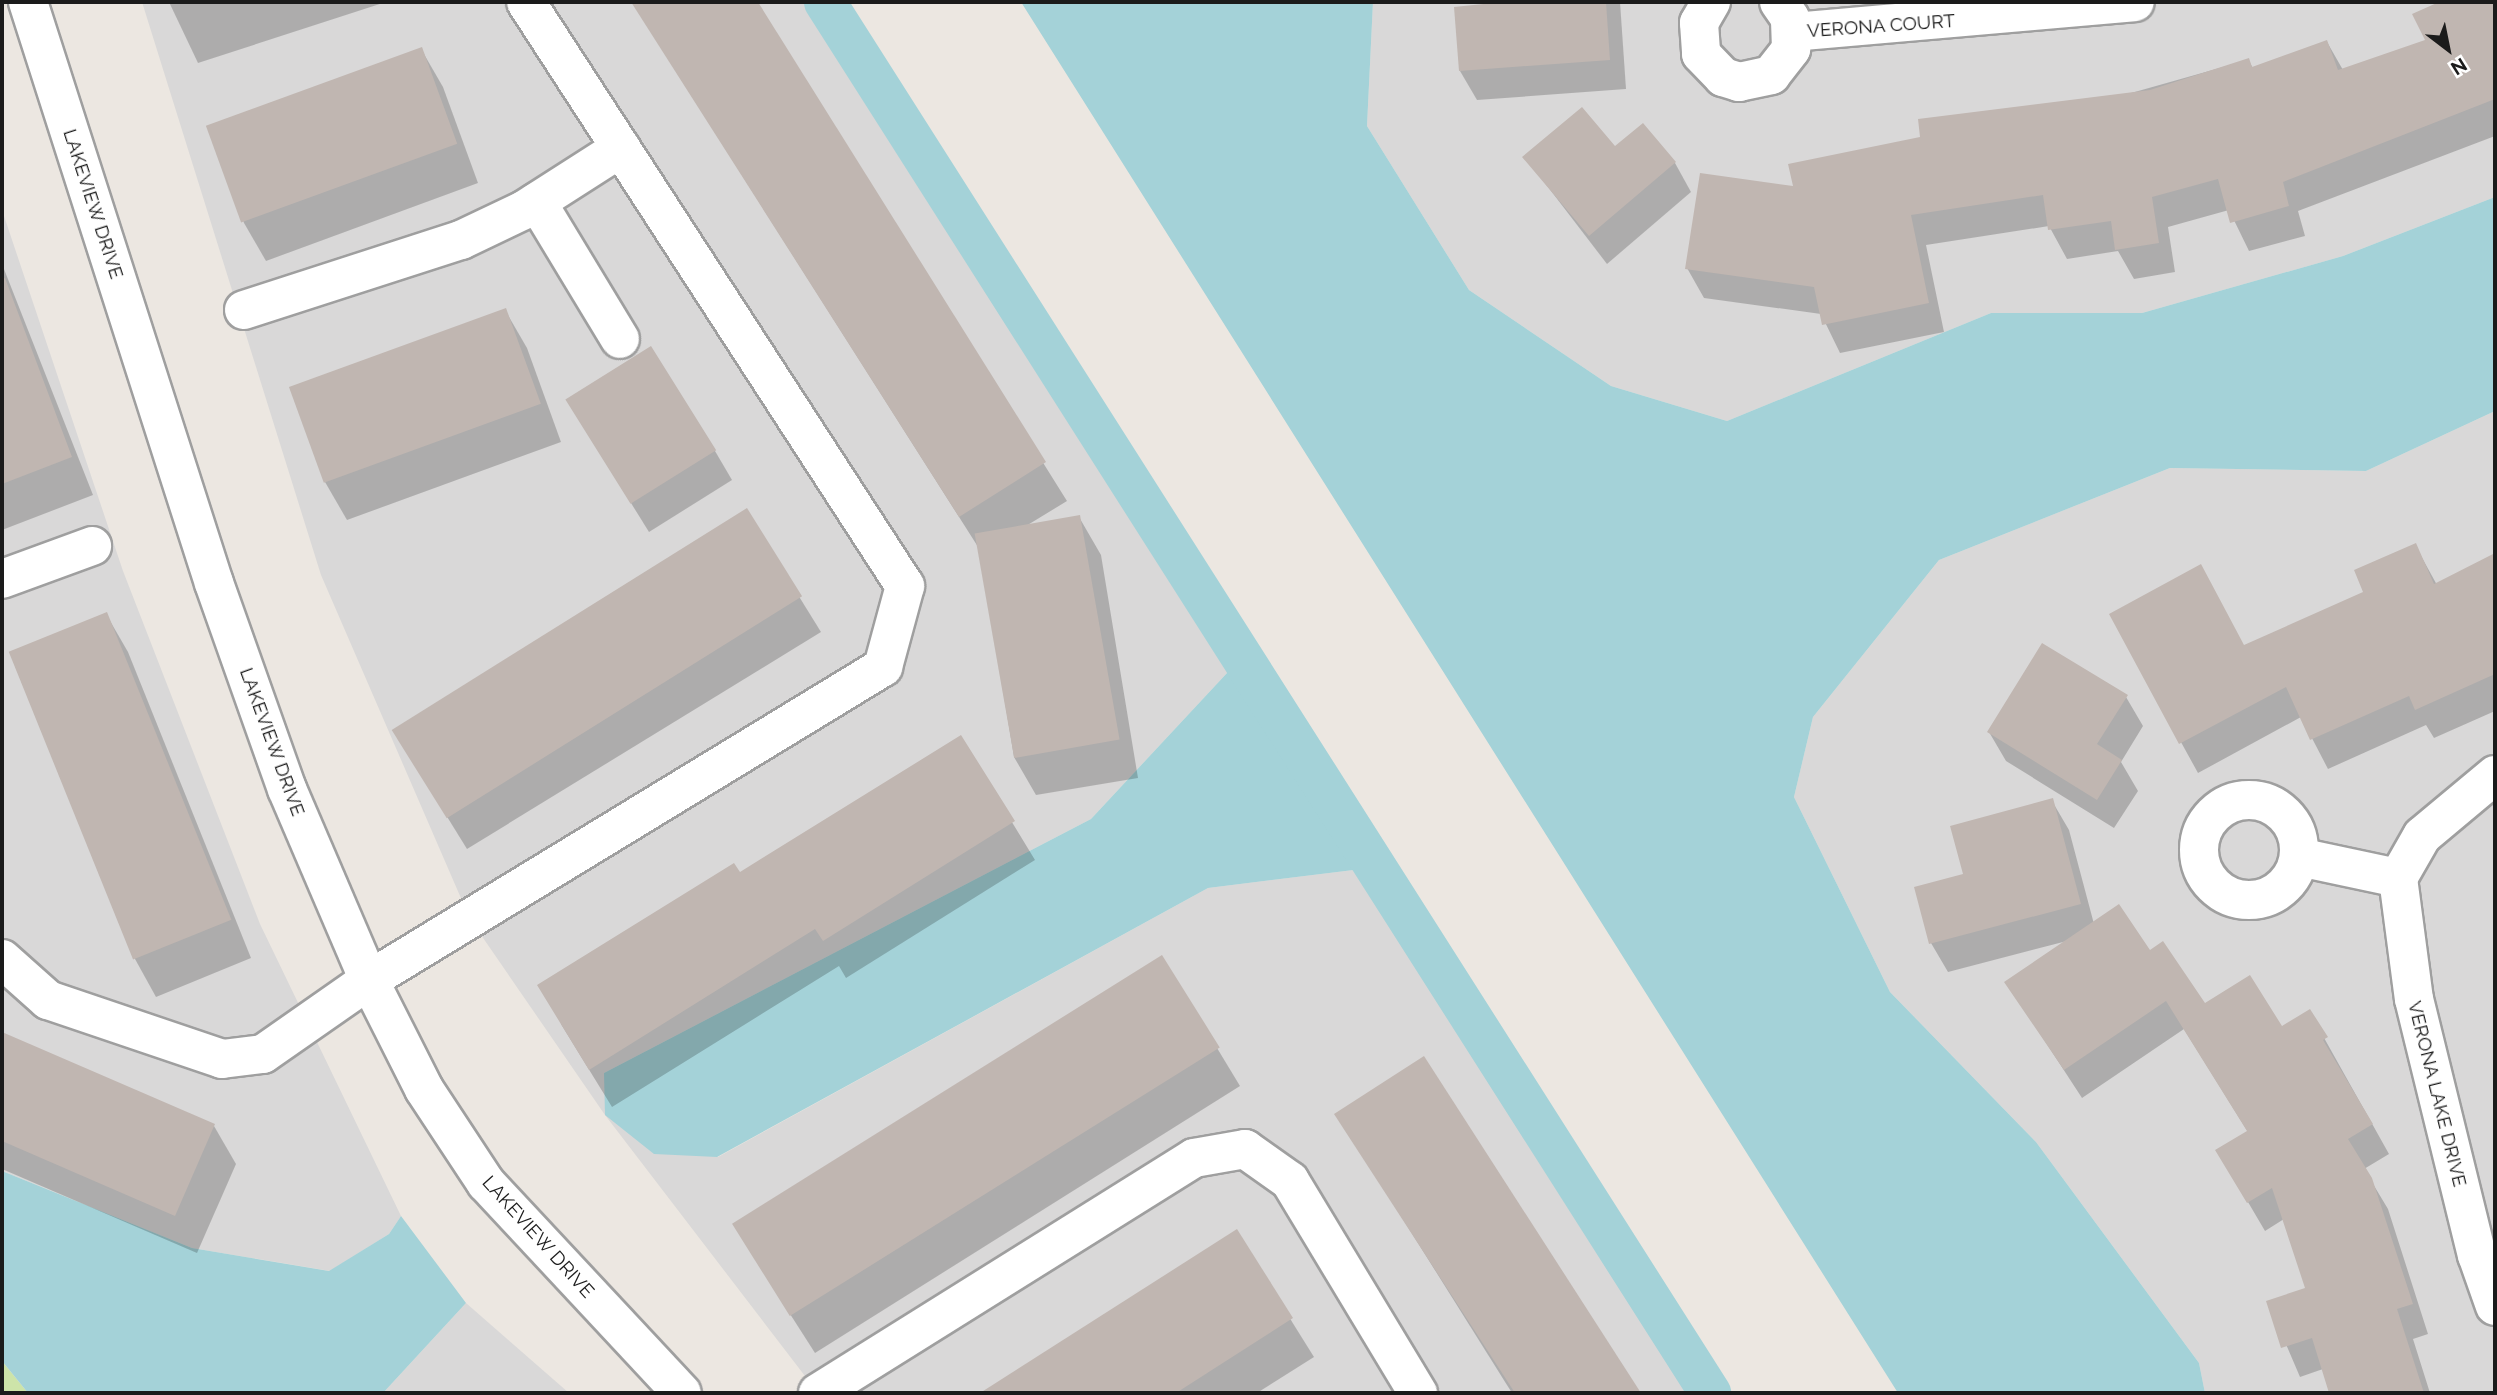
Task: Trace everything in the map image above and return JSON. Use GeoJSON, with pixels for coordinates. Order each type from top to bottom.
{"type":"FeatureCollection","features":[{"type":"Feature","properties":{"kind":"street","name":"LAKEVIEW DRIVE"},"geometry":{"type":"LineString","coordinates":[[28,2],[214,583],[287,789],[369,980],[424,1089],[486,1183],[682,1393]]}},
{"type":"Feature","properties":{"kind":"street"},"geometry":{"type":"LineString","coordinates":[[2,959],[48,1000],[222,1059],[263,1054],[369,980],[883,667],[905,586],[526,2]]}},
{"type":"Feature","properties":{"kind":"street","name":"VERONA COURT"},"geometry":{"type":"LineString","coordinates":[[1712,2],[1697,37],[1701,54],[1723,77],[1748,82],[1771,75],[1791,49],[1786,17],[2135,2]]}},
{"type":"Feature","properties":{"kind":"street"},"geometry":{"type":"LineString","coordinates":[[244,310],[460,240],[537,202],[621,148]]}},
{"type":"Feature","properties":{"kind":"street"},"geometry":{"type":"LineString","coordinates":[[537,202],[620,339]]}},
{"type":"Feature","properties":{"kind":"street"},"geometry":{"type":"LineString","coordinates":[[2,579],[92,545]]}},
{"type":"Feature","properties":{"kind":"street"},"geometry":{"type":"LineString","coordinates":[[2299,857],[2398,878],[2422,836],[2495,775]]}},
{"type":"Feature","properties":{"kind":"street","name":"VERONA LAKE DRIVE"},"geometry":{"type":"LineString","coordinates":[[2398,878],[2414,999],[2476,1255],[2495,1306]]}},
{"type":"Feature","properties":{"kind":"street"},"geometry":{"type":"LineString","coordinates":[[818,1393],[1194,1158],[1245,1149],[1290,1181],[1418,1393]]}},
{"type":"Feature","properties":{"kind":"shaded area"},"geometry":{"type":"Polygon","coordinates":[[[142,2],[825,2],[1241,658],[1091,819],[604,1073],[718,1157],[1208,888],[1378,867],[1710,1393],[818,1393],[605,1115],[470,919],[321,575],[142,2]]]}},
{"type":"Feature","properties":{"kind":"shaded area"},"geometry":{"type":"Polygon","coordinates":[[[1373,2],[2495,2],[2495,197],[2343,256],[2142,313],[1991,313],[1727,421],[1611,386],[1469,290],[1367,126],[1373,2]]]}},
{"type":"Feature","properties":{"kind":"shaded area"},"geometry":{"type":"Polygon","coordinates":[[[2,210],[123,571],[260,924],[401,1216],[389,1234],[330,1271],[192,1248],[2,1171],[2,210]]]}},
{"type":"Feature","properties":{"kind":"shaded area"},"geometry":{"type":"Polygon","coordinates":[[[2495,411],[2495,1393],[2205,1393],[2199,1363],[2036,1142],[1890,992],[1794,797],[1813,717],[1939,560],[2170,468],[2366,471],[2495,411]]]}},
{"type":"Feature","properties":{"kind":"shaded area"},"geometry":{"type":"Polygon","coordinates":[[[466,1303],[569,1393],[383,1393],[466,1303]]]}},
{"type":"Feature","properties":{"kind":"green space"},"geometry":{"type":"Polygon","coordinates":[[[2,1361],[28,1393],[2,1393],[2,1361]]]}},
{"type":"Feature","properties":{"kind":"water"},"geometry":{"type":"Polygon","coordinates":[[[1021,2],[1373,2],[1367,126],[1469,290],[1611,386],[1727,421],[1991,313],[2142,313],[2343,256],[2495,197],[2495,411],[2366,471],[2170,468],[1939,560],[1813,717],[1794,797],[1890,992],[2036,1142],[2199,1363],[2205,1393],[1898,1393],[1021,2]]]}},
{"type":"Feature","properties":{"kind":"water"},"geometry":{"type":"Polygon","coordinates":[[[1241,658],[1378,867],[1208,888],[717,1157],[654,1154],[605,1115],[604,1073],[1091,819],[1241,658]]]}},
{"type":"Feature","properties":{"kind":"water"},"geometry":{"type":"Polygon","coordinates":[[[2,1171],[192,1248],[329,1271],[389,1234],[401,1216],[466,1303],[383,1393],[28,1393],[2,1361],[2,1171]]]}},
{"type":"Feature","properties":{"kind":"building"},"geometry":{"type":"Polygon","coordinates":[[[631,2],[758,2],[1046,462],[959,517],[631,2]]]}},
{"type":"Feature","properties":{"kind":"building"},"geometry":{"type":"Polygon","coordinates":[[[1503,2],[1606,2],[1610,60],[1459,71],[1454,7],[1503,2]]]}},
{"type":"Feature","properties":{"kind":"building"},"geometry":{"type":"Polygon","coordinates":[[[2439,2],[2495,2],[2495,99],[2283,182],[2289,206],[2230,223],[2218,179],[2152,197],[2159,243],[2115,250],[2111,221],[2048,230],[2043,195],[1911,215],[1929,303],[1822,325],[1814,287],[1685,269],[1700,173],[1793,186],[1788,164],[1920,137],[1918,119],[2150,90],[2249,58],[2252,67],[2327,40],[2338,70],[2425,40],[2412,14],[2439,2]]]}},
{"type":"Feature","properties":{"kind":"building"},"geometry":{"type":"Polygon","coordinates":[[[422,47],[457,144],[241,222],[206,126],[422,47]]]}},
{"type":"Feature","properties":{"kind":"building"},"geometry":{"type":"Polygon","coordinates":[[[1582,107],[1615,146],[1643,123],[1676,162],[1589,236],[1522,157],[1582,107]]]}},
{"type":"Feature","properties":{"kind":"building"},"geometry":{"type":"Polygon","coordinates":[[[5,278],[72,457],[2,484],[2,279],[5,278]]]}},
{"type":"Feature","properties":{"kind":"building"},"geometry":{"type":"Polygon","coordinates":[[[506,308],[541,404],[324,483],[289,387],[506,308]]]}},
{"type":"Feature","properties":{"kind":"building"},"geometry":{"type":"Polygon","coordinates":[[[651,346],[716,450],[631,504],[565,400],[651,346]]]}},
{"type":"Feature","properties":{"kind":"building"},"geometry":{"type":"Polygon","coordinates":[[[747,508],[802,596],[447,818],[392,730],[747,508]]]}},
{"type":"Feature","properties":{"kind":"building"},"geometry":{"type":"Polygon","coordinates":[[[1080,515],[1120,740],[1014,758],[975,534],[1080,515]]]}},
{"type":"Feature","properties":{"kind":"building"},"geometry":{"type":"Polygon","coordinates":[[[2416,543],[2434,584],[2495,553],[2495,674],[2415,710],[2409,696],[2310,740],[2286,687],[2179,744],[2109,614],[2201,564],[2244,645],[2363,592],[2354,570],[2416,543]]]}},
{"type":"Feature","properties":{"kind":"building"},"geometry":{"type":"Polygon","coordinates":[[[107,612],[231,920],[133,960],[9,652],[107,612]]]}},
{"type":"Feature","properties":{"kind":"building"},"geometry":{"type":"Polygon","coordinates":[[[2042,643],[2128,695],[2097,744],[2122,760],[2097,800],[1987,732],[2042,643]]]}},
{"type":"Feature","properties":{"kind":"building"},"geometry":{"type":"Polygon","coordinates":[[[961,735],[1015,821],[823,941],[815,929],[589,1070],[537,985],[734,863],[740,872],[961,735]]]}},
{"type":"Feature","properties":{"kind":"building"},"geometry":{"type":"Polygon","coordinates":[[[2053,798],[2081,904],[1929,944],[1914,887],[1963,874],[1950,826],[2053,798]]]}},
{"type":"Feature","properties":{"kind":"building"},"geometry":{"type":"Polygon","coordinates":[[[2119,904],[2150,950],[2163,941],[2205,1003],[2250,975],[2282,1026],[2310,1009],[2328,1037],[2323,1040],[2373,1124],[2348,1139],[2372,1178],[2413,1304],[2397,1309],[2424,1393],[2329,1393],[2312,1338],[2281,1348],[2266,1301],[2305,1288],[2272,1188],[2247,1203],[2215,1150],[2247,1131],[2166,1001],[2064,1070],[2004,982],[2119,904]]]}},
{"type":"Feature","properties":{"kind":"building"},"geometry":{"type":"Polygon","coordinates":[[[1162,955],[1220,1047],[790,1316],[732,1224],[1162,955]]]}},
{"type":"Feature","properties":{"kind":"building"},"geometry":{"type":"Polygon","coordinates":[[[2,1032],[215,1124],[175,1216],[2,1141],[2,1032]]]}},
{"type":"Feature","properties":{"kind":"building"},"geometry":{"type":"Polygon","coordinates":[[[1424,1056],[1641,1393],[1515,1393],[1334,1114],[1424,1056]]]}},
{"type":"Feature","properties":{"kind":"building"},"geometry":{"type":"Polygon","coordinates":[[[1237,1229],[1293,1318],[1176,1393],[980,1393],[1237,1229]]]}},
{"type":"Feature","properties":{"kind":"waterway"},"geometry":{"type":"LineString","coordinates":[[825,2],[1710,1393]]}}]}
